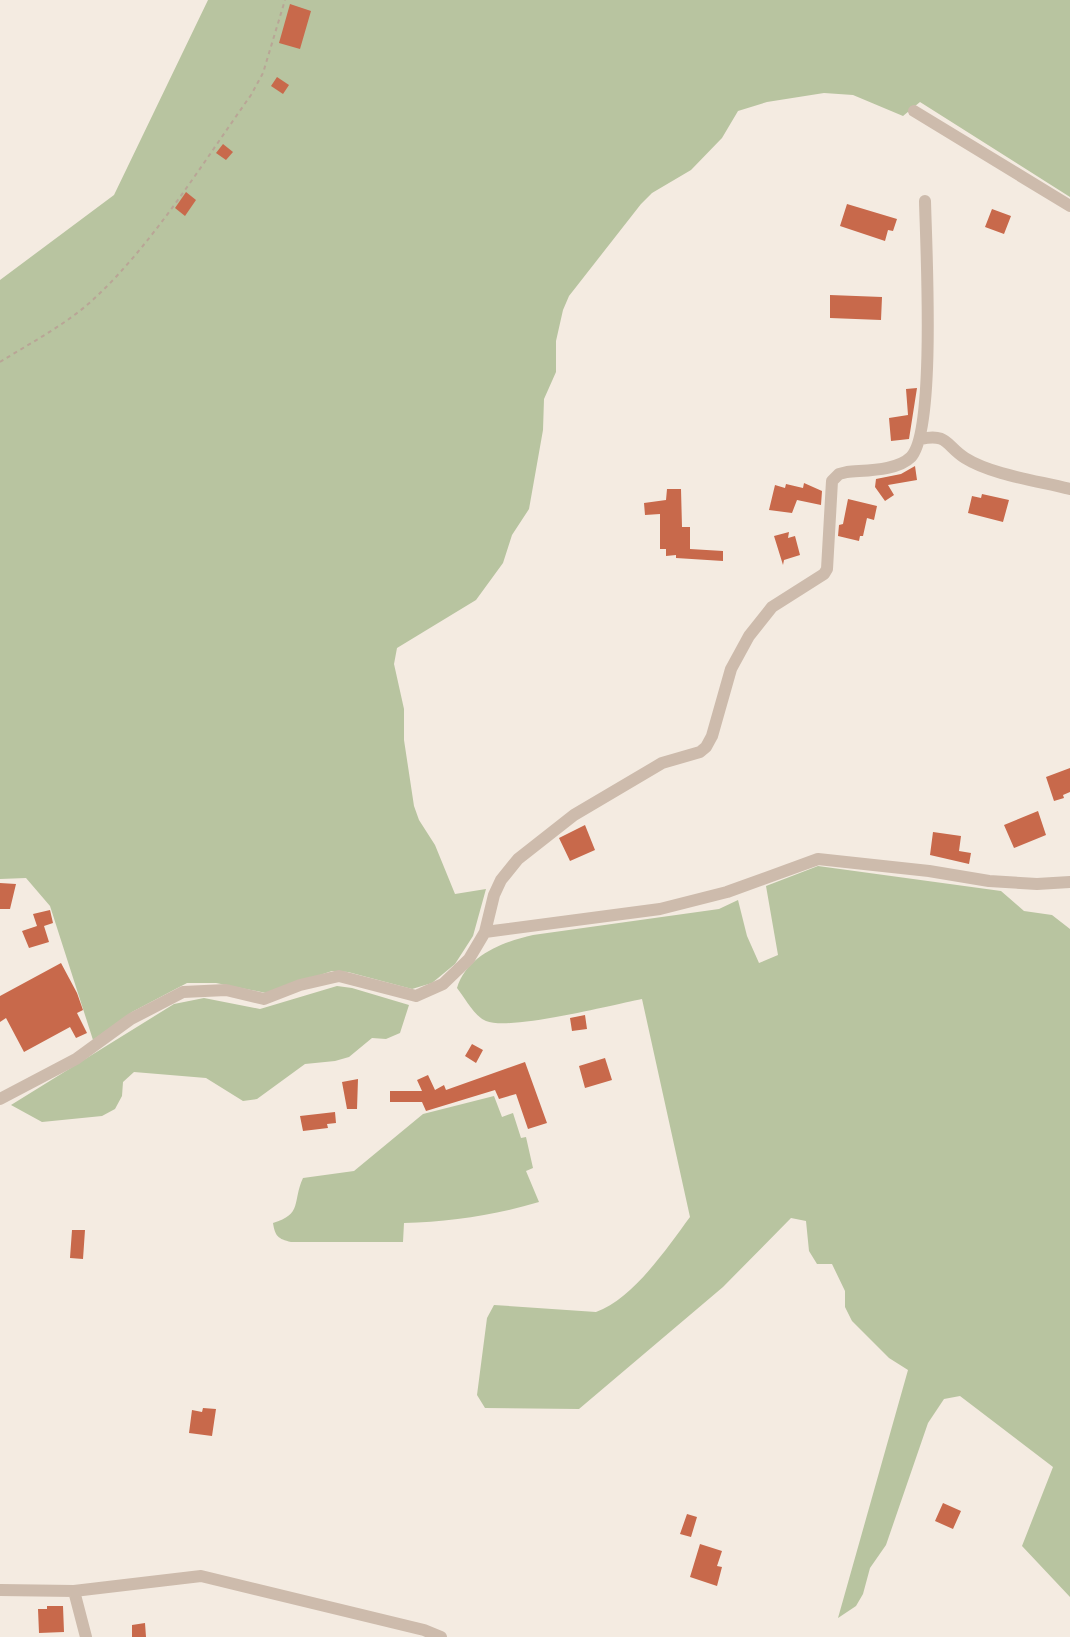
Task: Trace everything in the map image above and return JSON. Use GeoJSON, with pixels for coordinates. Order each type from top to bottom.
{"type":"FeatureCollection","features":[{"type":"Feature","properties":{"kind":"street"},"geometry":{"type":"LineString","coordinates":[[914,111],[1070,206]]}},
{"type":"Feature","properties":{"kind":"street"},"geometry":{"type":"LineString","coordinates":[[0,1099],[76,1059],[131,1019],[183,992],[226,990],[264,999],[300,985],[339,976],[416,996],[443,984],[469,959],[485,932],[501,880],[518,859],[550,831],[662,763],[700,752],[706,747],[731,669],[749,636],[772,607],[824,574],[827,569],[832,481],[839,474],[896,465],[911,457],[921,439],[925,424],[927,360],[925,201]]}},
{"type":"Feature","properties":{"kind":"street"},"geometry":{"type":"LineString","coordinates":[[921,439],[936,436],[949,442],[963,457],[984,467],[1070,489]]}},
{"type":"Feature","properties":{"kind":"street"},"geometry":{"type":"LineString","coordinates":[[485,932],[660,909],[727,892],[818,859],[989,881],[1037,884],[1070,882]]}},
{"type":"Feature","properties":{"kind":"street"},"geometry":{"type":"LineString","coordinates":[[0,1590],[74,1591],[201,1576],[424,1630],[441,1637]]}},
{"type":"Feature","properties":{"kind":"street"},"geometry":{"type":"LineString","coordinates":[[74,1591],[86,1637]]}},
{"type":"Feature","properties":{"kind":"path"},"geometry":{"type":"LineString","coordinates":[[0,362],[73,316],[96,297],[134,255],[251,95],[263,73],[285,0]]}},
{"type":"Feature","properties":{"kind":"green space"},"geometry":{"type":"Polygon","coordinates":[[[208,0],[1070,0],[1070,197],[920,102],[903,116],[853,95],[824,93],[767,102],[738,111],[722,138],[691,170],[652,193],[641,204],[569,296],[556,341],[556,372],[544,399],[543,430],[529,509],[512,535],[503,563],[476,600],[397,648],[394,664],[404,709],[404,740],[419,820],[435,845],[455,894],[486,889],[473,936],[455,964],[432,983],[412,989],[348,972],[332,971],[266,993],[216,983],[187,983],[132,1012],[93,1040],[50,906],[26,878],[0,879],[0,280],[114,195],[208,0]]]}},
{"type":"Feature","properties":{"kind":"green space"},"geometry":{"type":"Polygon","coordinates":[[[818,866],[1001,891],[1024,911],[1052,915],[1070,929],[1070,1597],[1022,1546],[1053,1467],[960,1396],[944,1399],[928,1423],[886,1545],[870,1568],[863,1594],[856,1606],[838,1618],[908,1370],[889,1358],[852,1321],[845,1307],[845,1291],[832,1264],[817,1264],[809,1251],[806,1221],[791,1218],[723,1287],[579,1409],[485,1408],[477,1395],[487,1318],[494,1305],[596,1312],[636,1284],[690,1217],[642,999],[538,1020],[499,1023],[482,1019],[470,1006],[457,988],[462,977],[488,952],[522,938],[719,909],[738,900],[747,936],[759,963],[778,955],[766,886],[818,866]]]}},
{"type":"Feature","properties":{"kind":"green space"},"geometry":{"type":"Polygon","coordinates":[[[337,986],[409,1005],[400,1033],[386,1039],[372,1038],[349,1057],[305,1064],[257,1099],[243,1101],[206,1078],[134,1072],[123,1082],[122,1096],[115,1109],[102,1116],[42,1122],[11,1105],[174,1004],[204,998],[260,1009],[337,986]]]}},
{"type":"Feature","properties":{"kind":"green space"},"geometry":{"type":"Polygon","coordinates":[[[494,1096],[502,1117],[513,1113],[521,1138],[526,1137],[533,1168],[526,1171],[539,1202],[473,1217],[404,1223],[403,1242],[291,1242],[276,1234],[273,1223],[293,1211],[303,1178],[354,1171],[423,1114],[494,1096]]]}},
{"type":"Feature","properties":{"kind":"building"},"geometry":{"type":"Polygon","coordinates":[[[290,4],[311,11],[300,49],[279,43],[290,4]]]}},
{"type":"Feature","properties":{"kind":"building"},"geometry":{"type":"Polygon","coordinates":[[[277,77],[289,85],[283,94],[271,86],[277,77]]]}},
{"type":"Feature","properties":{"kind":"building"},"geometry":{"type":"Polygon","coordinates":[[[223,144],[233,152],[226,160],[216,153],[223,144]]]}},
{"type":"Feature","properties":{"kind":"building"},"geometry":{"type":"Polygon","coordinates":[[[186,192],[196,200],[185,216],[175,208],[186,192]]]}},
{"type":"Feature","properties":{"kind":"building"},"geometry":{"type":"Polygon","coordinates":[[[847,204],[897,219],[893,231],[888,230],[885,241],[840,226],[847,204]]]}},
{"type":"Feature","properties":{"kind":"building"},"geometry":{"type":"Polygon","coordinates":[[[992,209],[1011,216],[1004,234],[985,227],[992,209]]]}},
{"type":"Feature","properties":{"kind":"building"},"geometry":{"type":"Polygon","coordinates":[[[830,295],[882,297],[881,320],[830,318],[830,295]]]}},
{"type":"Feature","properties":{"kind":"building"},"geometry":{"type":"Polygon","coordinates":[[[917,388],[909,439],[891,441],[889,418],[908,415],[906,389],[917,388]]]}},
{"type":"Feature","properties":{"kind":"building"},"geometry":{"type":"Polygon","coordinates":[[[915,466],[917,480],[888,485],[894,495],[885,501],[875,487],[876,479],[901,474],[915,466]]]}},
{"type":"Feature","properties":{"kind":"building"},"geometry":{"type":"Polygon","coordinates":[[[804,483],[822,491],[821,505],[797,500],[792,513],[769,510],[775,485],[803,488],[804,483]]]}},
{"type":"Feature","properties":{"kind":"building"},"geometry":{"type":"Polygon","coordinates":[[[667,489],[681,489],[682,527],[690,527],[690,549],[723,551],[723,561],[676,558],[676,555],[666,556],[666,549],[660,549],[660,514],[645,515],[644,503],[666,500],[667,489]]]}},
{"type":"Feature","properties":{"kind":"building"},"geometry":{"type":"Polygon","coordinates":[[[982,494],[1009,500],[1003,522],[968,513],[972,496],[981,498],[982,494]]]}},
{"type":"Feature","properties":{"kind":"building"},"geometry":{"type":"Polygon","coordinates":[[[848,499],[877,506],[874,520],[867,518],[859,541],[838,536],[848,499]]]}},
{"type":"Feature","properties":{"kind":"building"},"geometry":{"type":"Polygon","coordinates":[[[789,532],[788,538],[795,536],[800,555],[784,560],[783,565],[774,536],[789,532]]]}},
{"type":"Feature","properties":{"kind":"building"},"geometry":{"type":"Polygon","coordinates":[[[1070,768],[1070,792],[1054,801],[1046,777],[1070,768]]]}},
{"type":"Feature","properties":{"kind":"building"},"geometry":{"type":"Polygon","coordinates":[[[1038,811],[1046,835],[1014,848],[1004,825],[1038,811]]]}},
{"type":"Feature","properties":{"kind":"building"},"geometry":{"type":"Polygon","coordinates":[[[585,825],[595,850],[570,861],[559,838],[585,825]]]}},
{"type":"Feature","properties":{"kind":"building"},"geometry":{"type":"Polygon","coordinates":[[[933,832],[961,836],[959,851],[971,853],[969,864],[930,855],[933,832]]]}},
{"type":"Feature","properties":{"kind":"building"},"geometry":{"type":"Polygon","coordinates":[[[0,883],[16,884],[10,909],[0,909],[0,883]]]}},
{"type":"Feature","properties":{"kind":"building"},"geometry":{"type":"Polygon","coordinates":[[[50,910],[53,923],[44,926],[49,942],[29,948],[22,931],[37,926],[33,914],[50,910]]]}},
{"type":"Feature","properties":{"kind":"building"},"geometry":{"type":"Polygon","coordinates":[[[61,963],[77,993],[83,1010],[77,1013],[87,1033],[76,1038],[70,1027],[24,1052],[6,1018],[0,1022],[0,996],[61,963]]]}},
{"type":"Feature","properties":{"kind":"building"},"geometry":{"type":"Polygon","coordinates":[[[585,1015],[587,1029],[572,1031],[570,1018],[585,1015]]]}},
{"type":"Feature","properties":{"kind":"building"},"geometry":{"type":"Polygon","coordinates":[[[472,1044],[483,1050],[476,1063],[465,1056],[472,1044]]]}},
{"type":"Feature","properties":{"kind":"building"},"geometry":{"type":"Polygon","coordinates":[[[605,1058],[612,1080],[585,1088],[579,1066],[605,1058]]]}},
{"type":"Feature","properties":{"kind":"building"},"geometry":{"type":"Polygon","coordinates":[[[525,1062],[547,1123],[528,1129],[516,1094],[499,1099],[495,1090],[426,1111],[422,1102],[390,1102],[390,1091],[422,1091],[417,1080],[428,1075],[435,1090],[444,1085],[446,1090],[525,1062]]]}},
{"type":"Feature","properties":{"kind":"building"},"geometry":{"type":"Polygon","coordinates":[[[358,1079],[357,1109],[347,1109],[342,1082],[358,1079]]]}},
{"type":"Feature","properties":{"kind":"building"},"geometry":{"type":"Polygon","coordinates":[[[335,1112],[336,1123],[327,1124],[328,1128],[303,1131],[300,1116],[335,1112]]]}},
{"type":"Feature","properties":{"kind":"building"},"geometry":{"type":"Polygon","coordinates":[[[72,1230],[85,1230],[83,1259],[70,1258],[72,1230]]]}},
{"type":"Feature","properties":{"kind":"building"},"geometry":{"type":"Polygon","coordinates":[[[203,1408],[216,1409],[212,1436],[189,1433],[192,1410],[202,1412],[203,1408]]]}},
{"type":"Feature","properties":{"kind":"building"},"geometry":{"type":"Polygon","coordinates":[[[943,1503],[961,1511],[953,1529],[935,1521],[943,1503]]]}},
{"type":"Feature","properties":{"kind":"building"},"geometry":{"type":"Polygon","coordinates":[[[687,1514],[697,1517],[691,1537],[680,1534],[687,1514]]]}},
{"type":"Feature","properties":{"kind":"building"},"geometry":{"type":"Polygon","coordinates":[[[700,1544],[722,1551],[717,1566],[722,1567],[717,1586],[690,1577],[700,1544]]]}},
{"type":"Feature","properties":{"kind":"building"},"geometry":{"type":"Polygon","coordinates":[[[47,1606],[63,1606],[64,1632],[39,1633],[38,1609],[47,1609],[47,1606]]]}},
{"type":"Feature","properties":{"kind":"building"},"geometry":{"type":"Polygon","coordinates":[[[145,1623],[146,1637],[132,1637],[132,1625],[145,1623]]]}}]}
